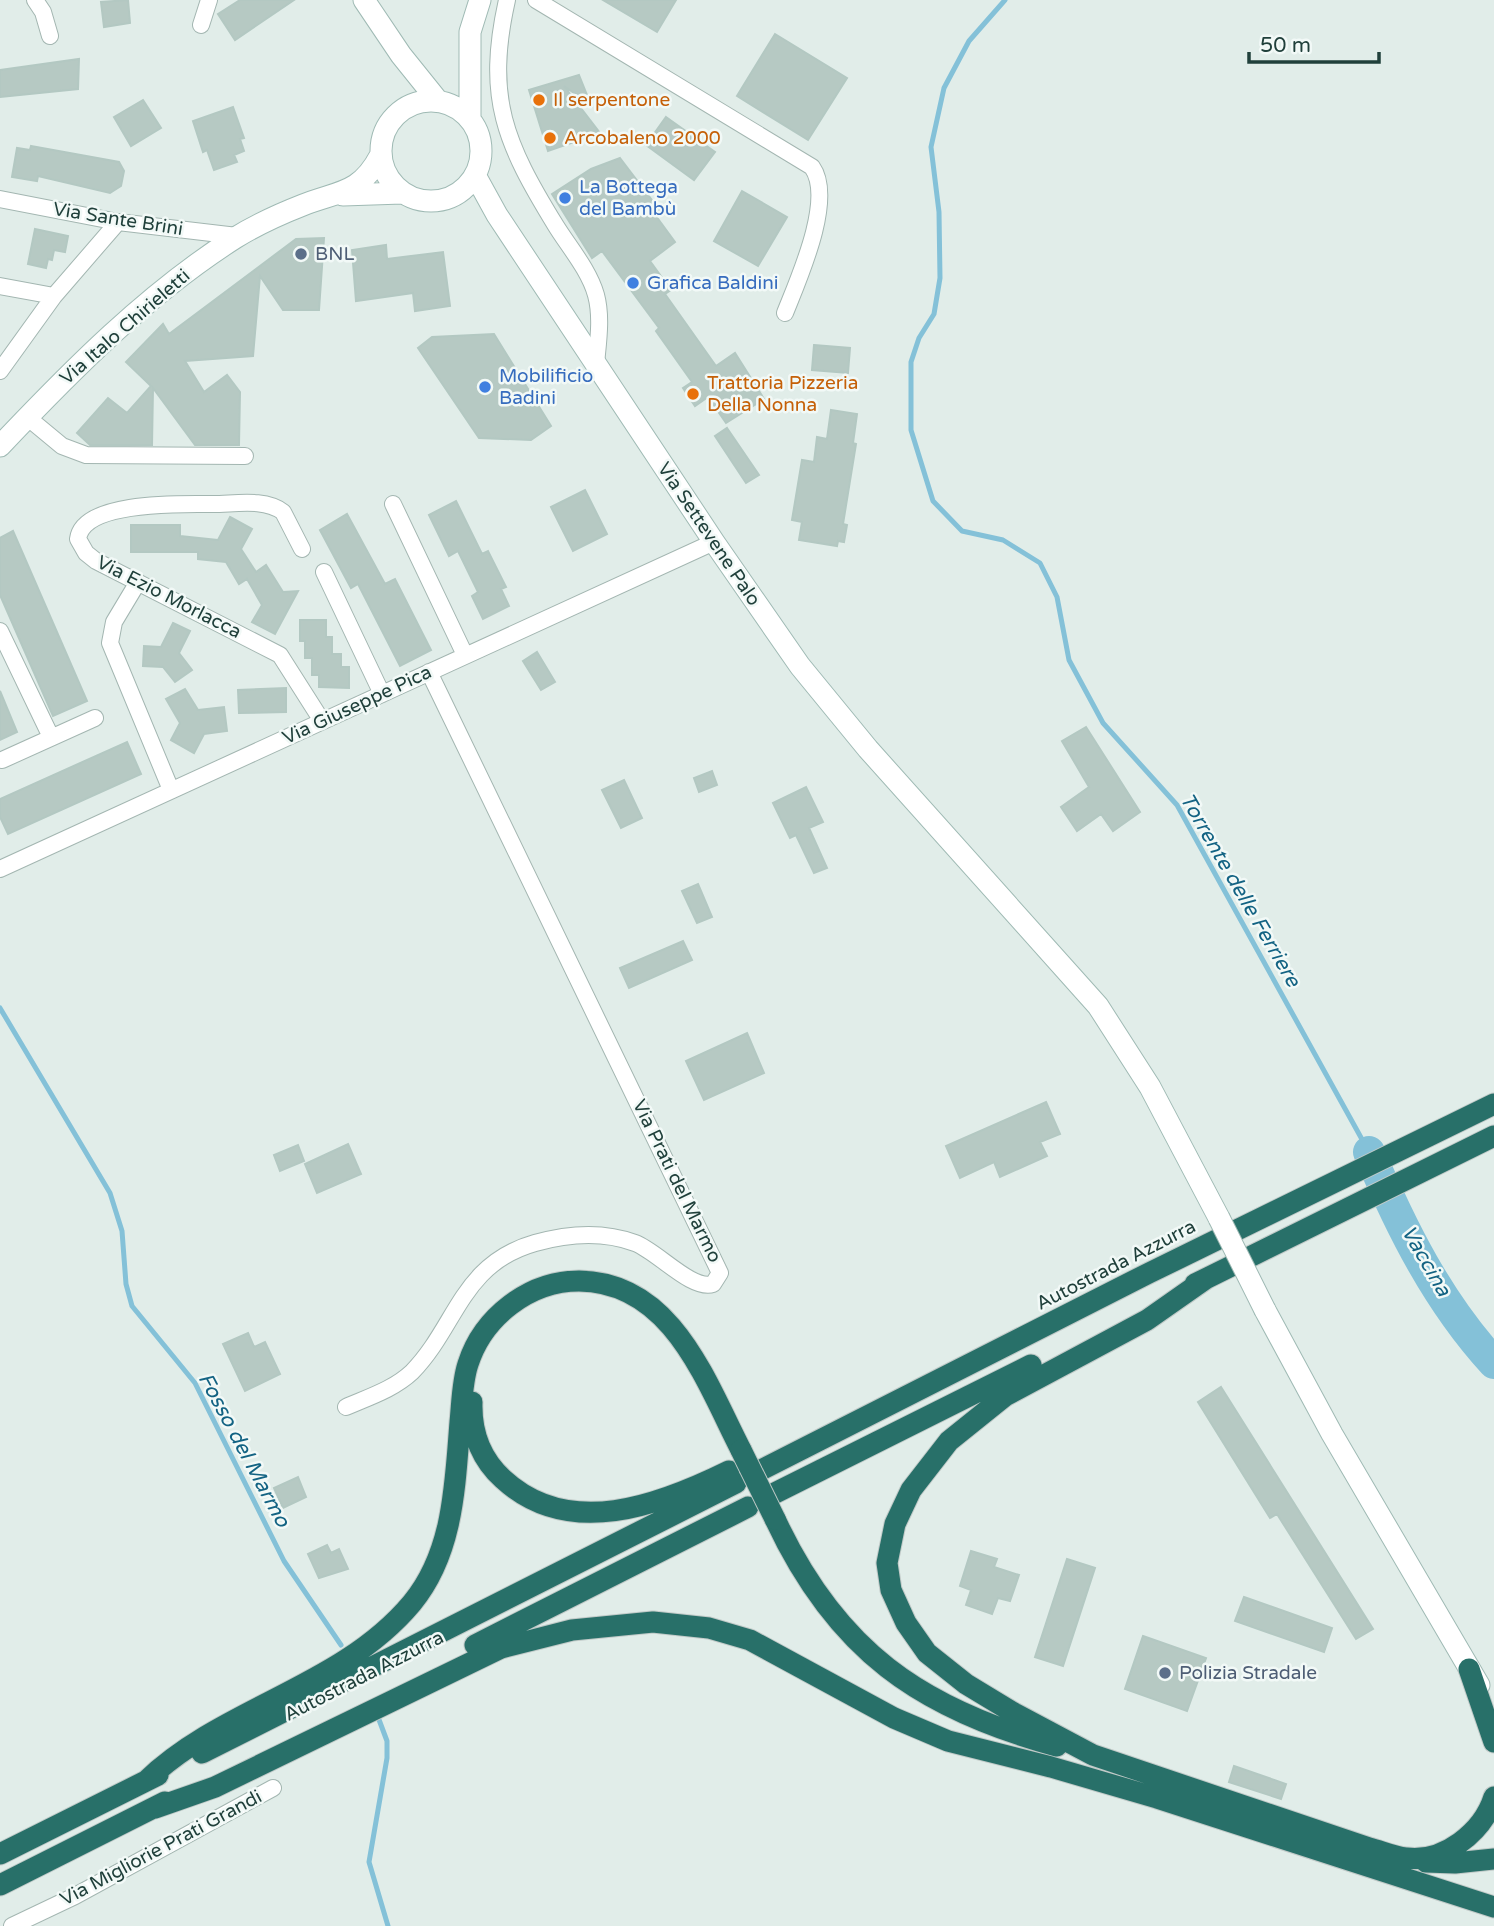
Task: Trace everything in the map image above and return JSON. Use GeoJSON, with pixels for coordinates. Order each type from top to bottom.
{"type":"FeatureCollection","features":[{"type":"Feature","properties":{"kind":"highway","name":"Autostrada Azzurra"},"geometry":{"type":"LineString","coordinates":[[753,1459],[1020,1329],[1099,1299],[1349,1173],[1494,1104]]}},
{"type":"Feature","properties":{"kind":"highway"},"geometry":{"type":"LineString","coordinates":[[774,1494],[1494,1136]]}},
{"type":"Feature","properties":{"kind":"highway"},"geometry":{"type":"LineString","coordinates":[[1093,1755],[990,1700],[927,1653],[906,1623],[891,1590],[887,1563],[892,1535],[906,1499],[925,1470],[974,1420],[1018,1388],[1147,1320],[1207,1278]]}},
{"type":"Feature","properties":{"kind":"highway"},"geometry":{"type":"LineString","coordinates":[[0,1854],[146,1781],[188,1745],[362,1662],[413,1601],[438,1559],[447,1533],[454,1492],[468,1363],[492,1322],[511,1304],[530,1293],[561,1282],[590,1282],[620,1288],[654,1307],[686,1345],[753,1459],[771,1520],[804,1591],[824,1618],[865,1661],[928,1706],[1051,1767]]}},
{"type":"Feature","properties":{"kind":"highway","name":"Autostrada Azzurra"},"geometry":{"type":"LineString","coordinates":[[362,1662],[733,1477],[627,1509],[582,1513],[543,1504],[504,1480],[481,1449],[472,1422],[475,1371],[483,1348],[494,1331],[526,1305],[568,1290],[611,1295],[640,1308],[666,1332],[689,1368],[721,1434],[771,1520]]}},
{"type":"Feature","properties":{"kind":"highway","name":"Autostrada Azzurra"},"geometry":{"type":"LineString","coordinates":[[385,1697],[748,1507]]}},
{"type":"Feature","properties":{"kind":"highway"},"geometry":{"type":"LineString","coordinates":[[771,1520],[830,1610],[858,1642],[891,1672],[935,1701],[969,1718],[1023,1737],[1093,1755],[1408,1858],[1455,1863],[1494,1859]]}},
{"type":"Feature","properties":{"kind":"highway"},"geometry":{"type":"LineString","coordinates":[[0,1885],[155,1808],[206,1791],[385,1697],[483,1656],[538,1636],[631,1622],[685,1624],[721,1630],[768,1647],[922,1731],[988,1753],[1051,1767],[1332,1852],[1494,1907]]}},
{"type":"Feature","properties":{"kind":"highway"},"geometry":{"type":"LineString","coordinates":[[1469,1669],[1494,1742]]}},
{"type":"Feature","properties":{"kind":"highway"},"geometry":{"type":"LineString","coordinates":[[1408,1858],[1435,1854],[1460,1843],[1485,1817],[1494,1797]]}},
{"type":"Feature","properties":{"kind":"main road"},"geometry":{"type":"LineString","coordinates":[[364,0],[401,55],[440,102]]}},
{"type":"Feature","properties":{"kind":"main road"},"geometry":{"type":"LineString","coordinates":[[470,119],[471,20],[480,0]]}},
{"type":"Feature","properties":{"kind":"main road"},"geometry":{"type":"LineString","coordinates":[[401,55],[406,77],[403,109]]}},
{"type":"Feature","properties":{"kind":"main road"},"geometry":{"type":"LineString","coordinates":[[440,102],[469,75]]}},
{"type":"Feature","properties":{"kind":"main road"},"geometry":{"type":"LineString","coordinates":[[426,101],[440,102],[459,109],[470,119],[477,131],[481,151],[475,175],[455,195],[427,202],[402,193],[341,195],[362,182],[380,156],[386,126],[403,109],[426,101]]}},
{"type":"Feature","properties":{"kind":"main road"},"geometry":{"type":"LineString","coordinates":[[380,156],[388,177],[402,193]]}},
{"type":"Feature","properties":{"kind":"main road","name":"Via Settevene Palo"},"geometry":{"type":"LineString","coordinates":[[475,175],[498,215],[714,542],[806,673],[945,835],[1098,1006],[1150,1087],[1332,1434],[1469,1669]]}},
{"type":"Feature","properties":{"kind":"main road","name":"Via Italo Chirieletti"},"geometry":{"type":"LineString","coordinates":[[0,446],[137,312],[237,236],[304,205],[341,195]]}},
{"type":"Feature","properties":{"kind":"main road"},"geometry":{"type":"LineString","coordinates":[[455,195],[498,215]]}},
{"type":"Feature","properties":{"kind":"main road"},"geometry":{"type":"LineString","coordinates":[[1469,1669],[1494,1710]]}},
{"type":"Feature","properties":{"kind":"street"},"geometry":{"type":"LineString","coordinates":[[35,0],[43,12],[50,36]]}},
{"type":"Feature","properties":{"kind":"street"},"geometry":{"type":"LineString","coordinates":[[201,25],[209,0]]}},
{"type":"Feature","properties":{"kind":"street"},"geometry":{"type":"LineString","coordinates":[[507,0],[498,81],[501,115],[522,170],[596,294],[599,326],[596,364]]}},
{"type":"Feature","properties":{"kind":"street"},"geometry":{"type":"LineString","coordinates":[[536,0],[812,167],[819,188],[813,232],[785,313]]}},
{"type":"Feature","properties":{"kind":"street","name":"Via Sante Brini"},"geometry":{"type":"LineString","coordinates":[[0,198],[118,222],[237,236]]}},
{"type":"Feature","properties":{"kind":"street"},"geometry":{"type":"LineString","coordinates":[[0,371],[54,296],[118,222]]}},
{"type":"Feature","properties":{"kind":"street"},"geometry":{"type":"LineString","coordinates":[[0,286],[54,296]]}},
{"type":"Feature","properties":{"kind":"street"},"geometry":{"type":"LineString","coordinates":[[27,417],[62,446],[86,455],[245,456]]}},
{"type":"Feature","properties":{"kind":"street","name":"Via Ezio Morlacca"},"geometry":{"type":"LineString","coordinates":[[302,549],[287,516],[268,504],[140,506],[83,527],[78,539],[86,553],[280,655],[322,721]]}},
{"type":"Feature","properties":{"kind":"street"},"geometry":{"type":"LineString","coordinates":[[393,504],[466,655]]}},
{"type":"Feature","properties":{"kind":"street","name":"Via Giuseppe Pica"},"geometry":{"type":"LineString","coordinates":[[0,869],[714,542]]}},
{"type":"Feature","properties":{"kind":"street"},"geometry":{"type":"LineString","coordinates":[[324,572],[382,694]]}},
{"type":"Feature","properties":{"kind":"street"},"geometry":{"type":"LineString","coordinates":[[138,582],[114,622],[110,643],[171,790]]}},
{"type":"Feature","properties":{"kind":"street"},"geometry":{"type":"LineString","coordinates":[[0,631],[51,737]]}},
{"type":"Feature","properties":{"kind":"street","name":"Via Prati del Marmo"},"geometry":{"type":"LineString","coordinates":[[346,1407],[383,1392],[410,1374],[472,1284],[494,1264],[521,1248],[565,1237],[608,1237],[645,1247],[696,1284],[713,1284],[720,1273],[429,672]]}},
{"type":"Feature","properties":{"kind":"street"},"geometry":{"type":"LineString","coordinates":[[2,760],[94,718]]}},
{"type":"Feature","properties":{"kind":"street","name":"Via Migliorie Prati Grandi"},"geometry":{"type":"LineString","coordinates":[[12,1926],[83,1892],[273,1788]]}},
{"type":"Feature","properties":{"kind":"building"},"geometry":{"type":"Polygon","coordinates":[[[128,0],[130,23],[104,27],[101,2],[128,0]]]}},
{"type":"Feature","properties":{"kind":"building"},"geometry":{"type":"Polygon","coordinates":[[[240,0],[294,0],[235,40],[218,14],[240,0]]]}},
{"type":"Feature","properties":{"kind":"building"},"geometry":{"type":"Polygon","coordinates":[[[603,0],[676,0],[657,32],[603,0]]]}},
{"type":"Feature","properties":{"kind":"building"},"geometry":{"type":"Polygon","coordinates":[[[775,34],[847,78],[808,140],[737,96],[775,34]]]}},
{"type":"Feature","properties":{"kind":"building"},"geometry":{"type":"Polygon","coordinates":[[[79,59],[78,89],[0,97],[0,70],[79,59]]]}},
{"type":"Feature","properties":{"kind":"building"},"geometry":{"type":"Polygon","coordinates":[[[579,75],[591,105],[564,86],[600,133],[548,151],[529,90],[579,75]]]}},
{"type":"Feature","properties":{"kind":"building"},"geometry":{"type":"Polygon","coordinates":[[[143,100],[161,128],[131,146],[114,117],[143,100]]]}},
{"type":"Feature","properties":{"kind":"building"},"geometry":{"type":"Polygon","coordinates":[[[233,107],[244,138],[240,139],[244,151],[234,155],[237,162],[214,170],[207,150],[203,152],[193,121],[233,107]]]}},
{"type":"Feature","properties":{"kind":"building"},"geometry":{"type":"Polygon","coordinates":[[[666,117],[715,152],[694,180],[646,145],[666,117]]]}},
{"type":"Feature","properties":{"kind":"building"},"geometry":{"type":"Polygon","coordinates":[[[31,146],[119,162],[124,171],[121,186],[110,193],[38,176],[37,181],[12,177],[17,148],[30,150],[31,146]]]}},
{"type":"Feature","properties":{"kind":"building"},"geometry":{"type":"Polygon","coordinates":[[[620,158],[661,212],[656,216],[675,242],[650,261],[671,290],[665,294],[716,366],[735,353],[764,399],[726,423],[708,397],[695,406],[683,388],[692,382],[656,331],[659,328],[602,251],[592,258],[552,194],[591,169],[620,158]]]}},
{"type":"Feature","properties":{"kind":"building"},"geometry":{"type":"Polygon","coordinates":[[[742,191],[787,217],[758,266],[714,241],[742,191]]]}},
{"type":"Feature","properties":{"kind":"building"},"geometry":{"type":"Polygon","coordinates":[[[35,229],[68,236],[65,252],[54,250],[52,260],[48,259],[46,268],[28,264],[35,229]]]}},
{"type":"Feature","properties":{"kind":"building"},"geometry":{"type":"Polygon","coordinates":[[[324,238],[319,310],[283,310],[260,276],[253,356],[185,361],[204,392],[227,375],[240,392],[239,445],[195,445],[153,388],[152,445],[90,445],[77,433],[108,398],[127,413],[151,386],[126,362],[163,324],[169,334],[296,239],[324,238]]]}},
{"type":"Feature","properties":{"kind":"building"},"geometry":{"type":"Polygon","coordinates":[[[386,245],[387,259],[443,252],[450,306],[415,311],[413,293],[356,301],[352,250],[386,245]]]}},
{"type":"Feature","properties":{"kind":"building","name":"Mobilificio Badini"},"geometry":{"type":"Polygon","coordinates":[[[494,334],[551,426],[531,440],[479,438],[418,348],[432,337],[494,334]]]}},
{"type":"Feature","properties":{"kind":"building"},"geometry":{"type":"Polygon","coordinates":[[[814,345],[850,348],[848,373],[812,370],[814,345]]]}},
{"type":"Feature","properties":{"kind":"building"},"geometry":{"type":"Polygon","coordinates":[[[831,410],[857,414],[853,443],[856,444],[843,524],[847,525],[844,542],[838,541],[837,546],[799,540],[802,522],[792,520],[802,460],[814,462],[817,437],[827,439],[831,410]]]}},
{"type":"Feature","properties":{"kind":"building"},"geometry":{"type":"Polygon","coordinates":[[[727,428],[759,475],[746,483],[715,436],[727,428]]]}},
{"type":"Feature","properties":{"kind":"building"},"geometry":{"type":"Polygon","coordinates":[[[585,490],[607,534],[573,551],[551,507],[585,490]]]}},
{"type":"Feature","properties":{"kind":"building"},"geometry":{"type":"Polygon","coordinates":[[[456,501],[482,554],[488,551],[506,587],[501,589],[509,606],[483,619],[472,596],[478,592],[458,551],[449,556],[429,515],[456,501]]]}},
{"type":"Feature","properties":{"kind":"building"},"geometry":{"type":"Polygon","coordinates":[[[347,514],[385,584],[395,579],[431,650],[400,666],[358,584],[351,588],[320,530],[347,514]]]}},
{"type":"Feature","properties":{"kind":"building"},"geometry":{"type":"Polygon","coordinates":[[[230,517],[252,529],[241,549],[256,572],[266,565],[283,592],[298,591],[275,634],[252,622],[262,605],[247,579],[239,584],[226,562],[198,559],[198,552],[131,552],[131,525],[180,525],[180,536],[218,540],[230,517]]]}},
{"type":"Feature","properties":{"kind":"building"},"geometry":{"type":"Polygon","coordinates":[[[13,531],[87,701],[53,716],[0,595],[0,538],[13,531]]]}},
{"type":"Feature","properties":{"kind":"building"},"geometry":{"type":"Polygon","coordinates":[[[300,620],[326,620],[326,637],[332,637],[332,654],[341,654],[341,667],[349,667],[349,688],[319,687],[319,675],[312,675],[312,658],[305,658],[305,641],[300,641],[300,620]]]}},
{"type":"Feature","properties":{"kind":"building"},"geometry":{"type":"Polygon","coordinates":[[[173,623],[190,631],[179,653],[192,670],[175,682],[163,667],[143,666],[144,646],[161,647],[173,623]]]}},
{"type":"Feature","properties":{"kind":"building"},"geometry":{"type":"Polygon","coordinates":[[[537,652],[555,682],[541,690],[523,661],[537,652]]]}},
{"type":"Feature","properties":{"kind":"building"},"geometry":{"type":"Polygon","coordinates":[[[286,688],[286,712],[239,713],[238,690],[286,688]]]}},
{"type":"Feature","properties":{"kind":"building"},"geometry":{"type":"Polygon","coordinates":[[[185,689],[198,710],[224,707],[227,731],[204,734],[194,753],[171,740],[180,723],[166,699],[185,689]]]}},
{"type":"Feature","properties":{"kind":"building"},"geometry":{"type":"Polygon","coordinates":[[[0,691],[17,732],[0,740],[0,691]]]}},
{"type":"Feature","properties":{"kind":"building"},"geometry":{"type":"Polygon","coordinates":[[[1086,727],[1140,812],[1113,831],[1101,814],[1077,831],[1061,807],[1089,787],[1062,741],[1086,727]]]}},
{"type":"Feature","properties":{"kind":"building"},"geometry":{"type":"Polygon","coordinates":[[[127,742],[141,774],[8,834],[0,817],[0,799],[127,742]]]}},
{"type":"Feature","properties":{"kind":"building"},"geometry":{"type":"Polygon","coordinates":[[[712,771],[717,785],[699,792],[694,778],[712,771]]]}},
{"type":"Feature","properties":{"kind":"building"},"geometry":{"type":"Polygon","coordinates":[[[624,780],[642,818],[621,828],[602,790],[624,780]]]}},
{"type":"Feature","properties":{"kind":"building"},"geometry":{"type":"Polygon","coordinates":[[[806,787],[823,822],[809,828],[827,868],[814,873],[796,835],[790,838],[773,803],[806,787]]]}},
{"type":"Feature","properties":{"kind":"building"},"geometry":{"type":"Polygon","coordinates":[[[698,884],[712,917],[697,923],[682,891],[698,884]]]}},
{"type":"Feature","properties":{"kind":"building"},"geometry":{"type":"Polygon","coordinates":[[[683,941],[692,960],[629,988],[620,968],[683,941]]]}},
{"type":"Feature","properties":{"kind":"building"},"geometry":{"type":"Polygon","coordinates":[[[747,1033],[764,1073],[704,1100],[686,1061],[747,1033]]]}},
{"type":"Feature","properties":{"kind":"building"},"geometry":{"type":"Polygon","coordinates":[[[1046,1102],[1060,1134],[1040,1142],[1047,1156],[1000,1177],[994,1162],[960,1178],[946,1146],[1046,1102]]]}},
{"type":"Feature","properties":{"kind":"building"},"geometry":{"type":"Polygon","coordinates":[[[348,1144],[361,1174],[317,1193],[305,1164],[348,1144]]]}},
{"type":"Feature","properties":{"kind":"building"},"geometry":{"type":"Polygon","coordinates":[[[298,1145],[304,1161],[280,1171],[274,1155],[298,1145]]]}},
{"type":"Feature","properties":{"kind":"building"},"geometry":{"type":"Polygon","coordinates":[[[248,1333],[254,1347],[265,1342],[280,1374],[245,1391],[223,1344],[248,1333]]]}},
{"type":"Feature","properties":{"kind":"building"},"geometry":{"type":"Polygon","coordinates":[[[1221,1387],[1373,1629],[1356,1639],[1277,1514],[1270,1518],[1198,1402],[1221,1387]]]}},
{"type":"Feature","properties":{"kind":"building"},"geometry":{"type":"Polygon","coordinates":[[[298,1477],[306,1497],[283,1508],[274,1488],[298,1477]]]}},
{"type":"Feature","properties":{"kind":"building"},"geometry":{"type":"Polygon","coordinates":[[[327,1545],[331,1553],[339,1549],[348,1569],[319,1578],[308,1554],[327,1545]]]}},
{"type":"Feature","properties":{"kind":"building"},"geometry":{"type":"Polygon","coordinates":[[[971,1551],[997,1559],[994,1567],[1019,1575],[1010,1601],[998,1598],[992,1614],[966,1605],[971,1590],[960,1586],[971,1551]]]}},
{"type":"Feature","properties":{"kind":"building"},"geometry":{"type":"Polygon","coordinates":[[[1067,1559],[1095,1568],[1063,1666],[1035,1657],[1067,1559]]]}},
{"type":"Feature","properties":{"kind":"building"},"geometry":{"type":"Polygon","coordinates":[[[1244,1597],[1332,1628],[1324,1652],[1235,1621],[1244,1597]]]}},
{"type":"Feature","properties":{"kind":"building","name":"Polizia Stradale"},"geometry":{"type":"Polygon","coordinates":[[[1143,1636],[1206,1658],[1187,1711],[1125,1689],[1143,1636]]]}},
{"type":"Feature","properties":{"kind":"building"},"geometry":{"type":"Polygon","coordinates":[[[1234,1766],[1286,1784],[1281,1799],[1229,1782],[1234,1766]]]}},
{"type":"Feature","properties":{"kind":"waterway","name":"Torrente delle Ferriere"},"geometry":{"type":"LineString","coordinates":[[1005,0],[969,41],[944,88],[931,147],[939,212],[940,278],[934,314],[919,338],[911,362],[911,430],[933,501],[962,531],[1003,540],[1040,563],[1057,597],[1069,660],[1103,723],[1177,805],[1369,1152]]}},
{"type":"Feature","properties":{"kind":"waterway","name":"Fosso del Marmo"},"geometry":{"type":"LineString","coordinates":[[0,1008],[110,1193],[122,1231],[126,1284],[132,1306],[195,1383],[284,1561],[341,1645]]}},
{"type":"Feature","properties":{"kind":"waterway","name":"Vaccina"},"geometry":{"type":"LineString","coordinates":[[1369,1152],[1422,1263],[1455,1315],[1494,1363]]}},
{"type":"Feature","properties":{"kind":"waterway","name":"Fosso del Marmo"},"geometry":{"type":"LineString","coordinates":[[378,1717],[387,1741],[387,1758],[369,1862],[388,1926]]}},
{"type":"Feature","properties":{"kind":"place","name":"Il serpentone"},"geometry":{"type":"Point","coordinates":[539,100]}},
{"type":"Feature","properties":{"kind":"place","name":"Arcobaleno 2000"},"geometry":{"type":"Point","coordinates":[550,138]}},
{"type":"Feature","properties":{"kind":"place","name":"La Bottega del Bambù"},"geometry":{"type":"Point","coordinates":[565,198]}},
{"type":"Feature","properties":{"kind":"place","name":"BNL"},"geometry":{"type":"Point","coordinates":[301,254]}},
{"type":"Feature","properties":{"kind":"place","name":"Grafica Baldini"},"geometry":{"type":"Point","coordinates":[633,283]}},
{"type":"Feature","properties":{"kind":"place","name":"Mobilificio Badini"},"geometry":{"type":"Point","coordinates":[485,387]}},
{"type":"Feature","properties":{"kind":"place","name":"Trattoria Pizzeria Della Nonna"},"geometry":{"type":"Point","coordinates":[693,394]}},
{"type":"Feature","properties":{"kind":"place","name":"Polizia Stradale"},"geometry":{"type":"Point","coordinates":[1165,1673]}}]}
